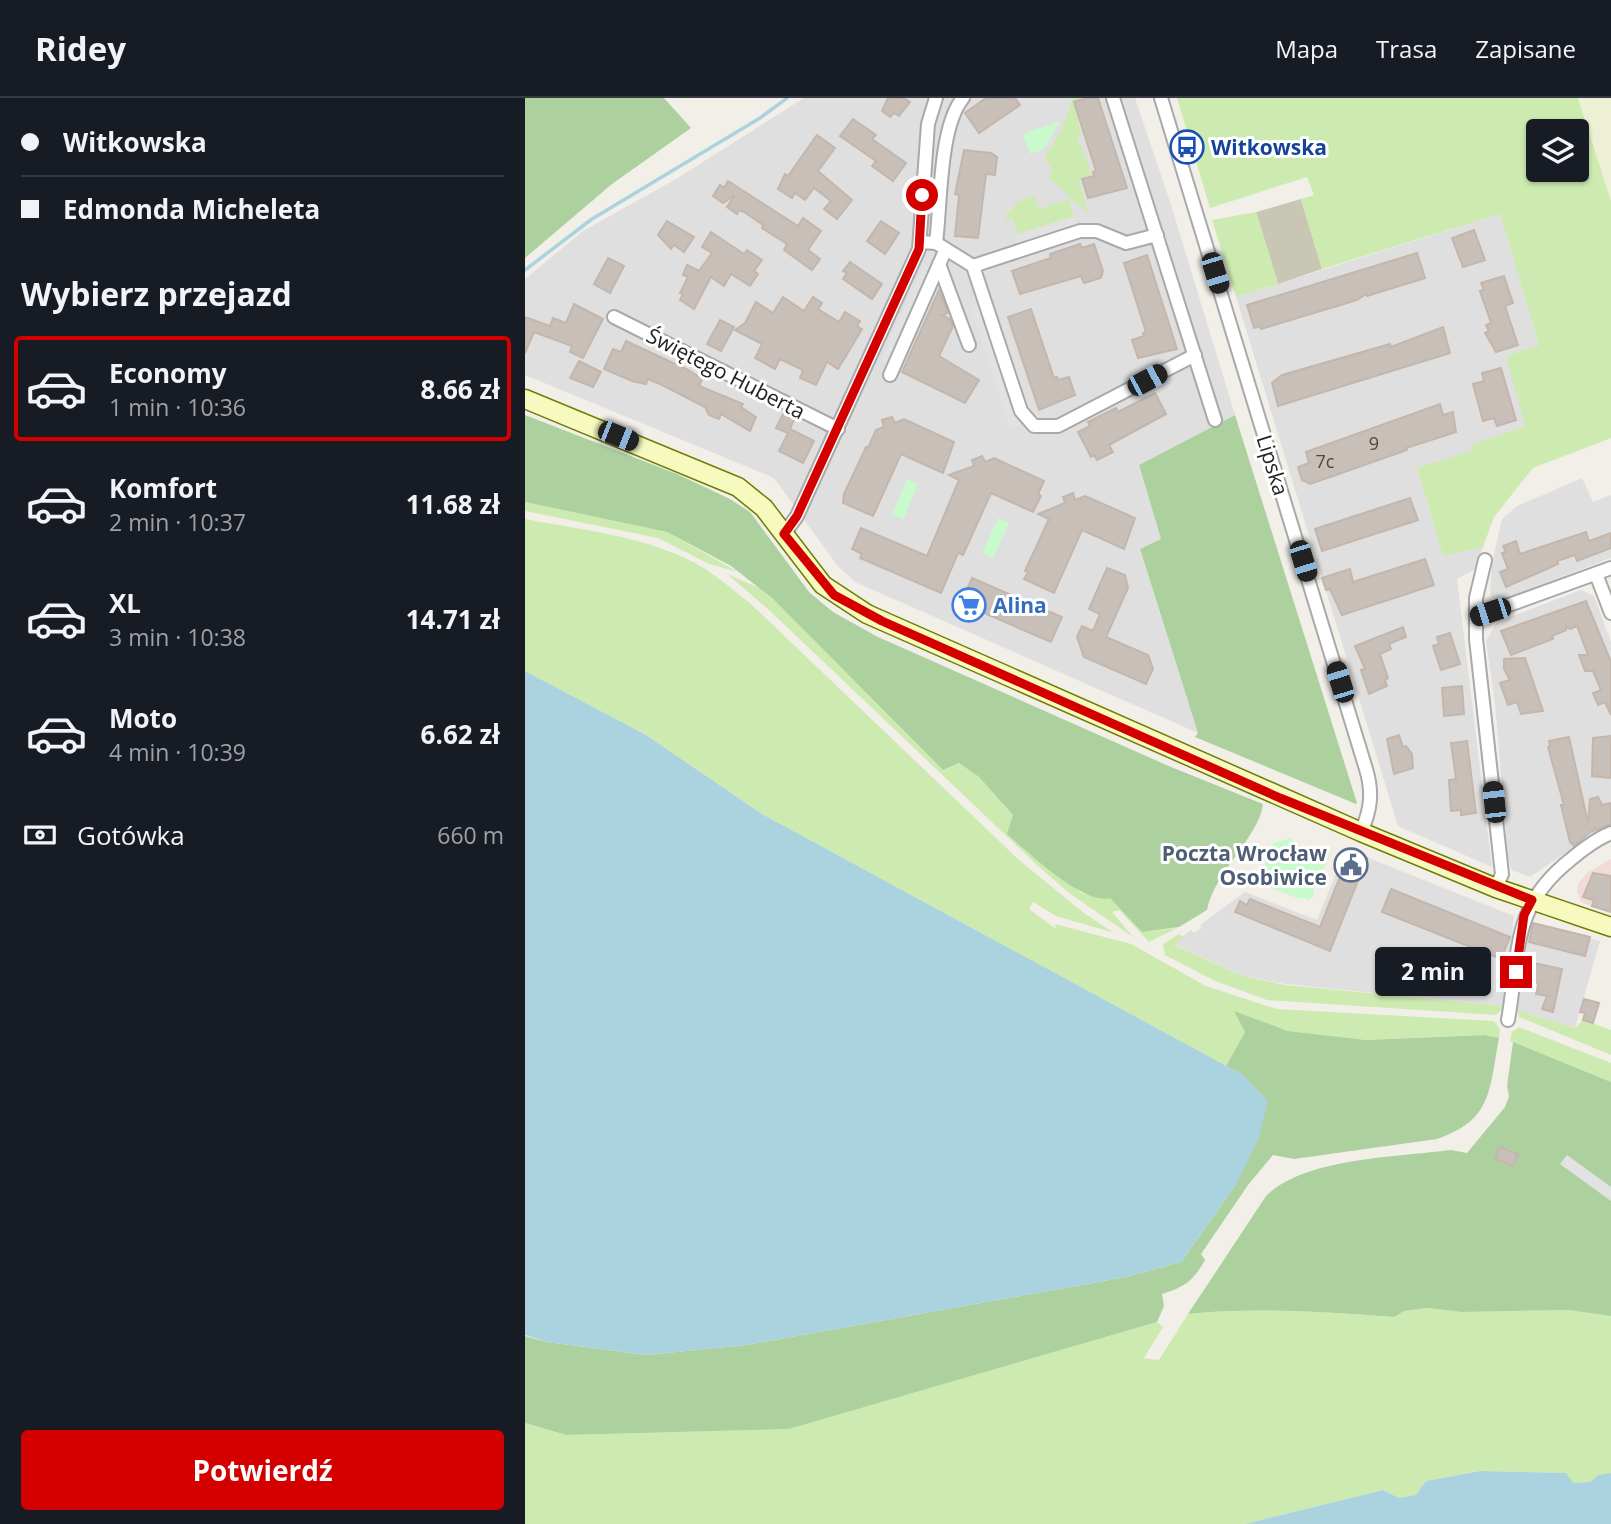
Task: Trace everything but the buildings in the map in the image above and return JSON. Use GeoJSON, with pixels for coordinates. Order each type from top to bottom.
{"type":"FeatureCollection","features":[{"type":"Feature","properties":{"kind":"street"},"geometry":{"type":"LineString","coordinates":[[784,534],[797,516],[838,429],[904,284],[920,242],[928,124],[936,98]]}},
{"type":"Feature","properties":{"kind":"street"},"geometry":{"type":"LineString","coordinates":[[890,375],[939,264],[950,128],[953,113],[964,98]]}},
{"type":"Feature","properties":{"kind":"street"},"geometry":{"type":"LineString","coordinates":[[1113,98],[1215,420]]}},
{"type":"Feature","properties":{"kind":"street","name":"Lipska"},"geometry":{"type":"LineString","coordinates":[[1161,98],[1367,769],[1371,797],[1369,814],[1361,832]]}},
{"type":"Feature","properties":{"kind":"street"},"geometry":{"type":"LineString","coordinates":[[973,266],[1080,231],[1097,231],[1126,243],[1157,235]]}},
{"type":"Feature","properties":{"kind":"street"},"geometry":{"type":"LineString","coordinates":[[920,242],[941,247],[973,266],[1021,411],[1034,426],[1058,426],[1195,355]]}},
{"type":"Feature","properties":{"kind":"street"},"geometry":{"type":"LineString","coordinates":[[939,264],[969,345]]}},
{"type":"Feature","properties":{"kind":"street","name":"Świętego Huberta"},"geometry":{"type":"LineString","coordinates":[[614,317],[838,429]]}},
{"type":"Feature","properties":{"kind":"street"},"geometry":{"type":"LineString","coordinates":[[525,399],[738,487],[764,508],[824,585],[867,614],[1361,832],[1496,888],[1611,927]]}},
{"type":"Feature","properties":{"kind":"street"},"geometry":{"type":"LineString","coordinates":[[1485,560],[1476,598],[1476,617],[1502,874],[1496,888]]}},
{"type":"Feature","properties":{"kind":"street"},"geometry":{"type":"LineString","coordinates":[[1476,617],[1611,568]]}},
{"type":"Feature","properties":{"kind":"street"},"geometry":{"type":"LineString","coordinates":[[1596,574],[1611,612]]}},
{"type":"Feature","properties":{"kind":"street"},"geometry":{"type":"LineString","coordinates":[[1508,1020],[1523,921],[1532,900],[1549,876],[1586,847],[1611,833]]}},
{"type":"Feature","properties":{"kind":"shaded area"},"geometry":{"type":"Polygon","coordinates":[[[804,98],[1135,98],[1172,208],[1235,415],[1139,465],[1161,539],[1140,550],[1198,733],[855,582],[837,565],[774,478],[525,375],[525,279],[583,231],[676,179],[804,98]]]}},
{"type":"Feature","properties":{"kind":"shaded area"},"geometry":{"type":"Polygon","coordinates":[[[1578,98],[1611,98],[1611,201],[1589,132],[1589,119],[1585,119],[1578,98]]]}},
{"type":"Feature","properties":{"kind":"shaded area"},"geometry":{"type":"Polygon","coordinates":[[[1301,199],[1322,269],[1278,284],[1256,212],[1301,199]]]}},
{"type":"Feature","properties":{"kind":"shaded area"},"geometry":{"type":"Polygon","coordinates":[[[1500,214],[1539,345],[1506,356],[1526,426],[1472,445],[1472,451],[1417,469],[1443,555],[1483,547],[1474,570],[1457,579],[1492,867],[1398,826],[1236,297],[1500,214]]]}},
{"type":"Feature","properties":{"kind":"shaded area"},"geometry":{"type":"Polygon","coordinates":[[[1075,216],[1078,227],[1018,246],[1015,236],[1075,216]]]}},
{"type":"Feature","properties":{"kind":"shaded area"},"geometry":{"type":"Polygon","coordinates":[[[924,264],[933,268],[889,364],[881,360],[924,264]]]}},
{"type":"Feature","properties":{"kind":"shaded area"},"geometry":{"type":"Polygon","coordinates":[[[980,303],[1022,424],[1010,428],[971,306],[980,303]]]}},
{"type":"Feature","properties":{"kind":"shaded area"},"geometry":{"type":"Polygon","coordinates":[[[1582,478],[1593,502],[1611,495],[1611,558],[1498,601],[1490,596],[1492,563],[1502,519],[1517,506],[1582,478]]]}},
{"type":"Feature","properties":{"kind":"shaded area"},"geometry":{"type":"Polygon","coordinates":[[[1581,590],[1594,596],[1611,642],[1611,828],[1591,836],[1530,877],[1512,870],[1508,859],[1495,704],[1486,641],[1497,622],[1581,590]]]}},
{"type":"Feature","properties":{"kind":"shaded area"},"geometry":{"type":"Polygon","coordinates":[[[1346,849],[1514,916],[1505,1006],[1285,984],[1243,976],[1173,944],[1191,930],[1194,933],[1202,928],[1200,925],[1245,892],[1317,920],[1346,849]]]}},
{"type":"Feature","properties":{"kind":"shaded area"},"geometry":{"type":"Polygon","coordinates":[[[1611,859],[1611,913],[1581,902],[1577,892],[1578,884],[1587,873],[1611,859]]]}},
{"type":"Feature","properties":{"kind":"shaded area"},"geometry":{"type":"Polygon","coordinates":[[[1530,923],[1600,941],[1575,1028],[1517,1010],[1530,923]]]}},
{"type":"Feature","properties":{"kind":"shaded area"},"geometry":{"type":"Polygon","coordinates":[[[1567,1155],[1611,1187],[1611,1201],[1560,1164],[1567,1155]]]}},
{"type":"Feature","properties":{"kind":"green space"},"geometry":{"type":"Polygon","coordinates":[[[525,98],[664,98],[691,128],[612,184],[525,258],[525,98]]]}},
{"type":"Feature","properties":{"kind":"green space"},"geometry":{"type":"Polygon","coordinates":[[[1073,98],[1082,98],[1074,101],[1081,134],[1077,136],[1092,175],[1079,179],[1088,214],[1049,177],[1052,169],[1045,157],[1062,129],[1073,98]]]}},
{"type":"Feature","properties":{"kind":"green space"},"geometry":{"type":"Polygon","coordinates":[[[1177,98],[1578,98],[1585,119],[1526,119],[1526,182],[1589,182],[1589,132],[1611,201],[1611,438],[1533,468],[1494,517],[1483,547],[1443,556],[1417,468],[1472,451],[1471,445],[1525,426],[1506,356],[1539,345],[1500,214],[1322,269],[1301,199],[1314,195],[1307,177],[1210,208],[1177,98]]]}},
{"type":"Feature","properties":{"kind":"green space"},"geometry":{"type":"Polygon","coordinates":[[[1060,121],[1044,149],[1030,154],[1023,134],[1060,121]]]}},
{"type":"Feature","properties":{"kind":"green space"},"geometry":{"type":"Polygon","coordinates":[[[1034,196],[1039,209],[1069,199],[1074,216],[1017,234],[1013,219],[1003,221],[1017,202],[1034,196]]]}},
{"type":"Feature","properties":{"kind":"green space"},"geometry":{"type":"Polygon","coordinates":[[[1256,212],[1278,284],[1236,297],[1212,220],[1256,212]]]}},
{"type":"Feature","properties":{"kind":"green space"},"geometry":{"type":"Polygon","coordinates":[[[525,415],[677,474],[730,499],[750,512],[809,592],[833,612],[878,637],[1171,767],[1263,804],[1254,829],[1219,882],[1207,910],[1179,927],[1142,932],[1110,898],[1099,898],[1071,886],[1007,834],[1013,815],[979,777],[959,763],[943,770],[772,598],[731,566],[667,532],[525,502],[525,415]]]}},
{"type":"Feature","properties":{"kind":"green space"},"geometry":{"type":"Polygon","coordinates":[[[1235,415],[1356,804],[1195,737],[1198,733],[1140,549],[1161,539],[1139,465],[1235,415]]]}},
{"type":"Feature","properties":{"kind":"green space"},"geometry":{"type":"Polygon","coordinates":[[[907,479],[918,484],[903,520],[892,514],[907,479]]]}},
{"type":"Feature","properties":{"kind":"green space"},"geometry":{"type":"Polygon","coordinates":[[[525,502],[667,532],[738,572],[709,564],[658,538],[525,511],[525,502]]]}},
{"type":"Feature","properties":{"kind":"green space"},"geometry":{"type":"Polygon","coordinates":[[[998,518],[1009,523],[993,558],[982,553],[998,518]]]}},
{"type":"Feature","properties":{"kind":"green space"},"geometry":{"type":"Polygon","coordinates":[[[525,519],[635,540],[677,554],[711,573],[750,603],[1019,860],[1084,913],[1114,933],[1056,916],[1033,902],[1029,909],[1056,929],[1055,924],[1131,944],[1206,986],[1277,1009],[1494,1021],[1500,1029],[1499,1038],[1485,1035],[1366,1040],[1288,1031],[1235,1012],[1245,1032],[1226,1066],[762,814],[646,735],[525,671],[525,519]]]}},
{"type":"Feature","properties":{"kind":"green space"},"geometry":{"type":"Polygon","coordinates":[[[727,574],[759,588],[772,598],[943,770],[959,763],[979,777],[1013,815],[1010,826],[1081,893],[1110,897],[1142,932],[1177,928],[1149,942],[1119,910],[1112,912],[1133,937],[1069,893],[769,610],[727,574]]]}},
{"type":"Feature","properties":{"kind":"green space"},"geometry":{"type":"Polygon","coordinates":[[[1291,838],[1297,846],[1312,847],[1330,854],[1313,892],[1314,896],[1307,901],[1306,898],[1297,898],[1258,883],[1273,843],[1291,838]]]}},
{"type":"Feature","properties":{"kind":"green space"},"geometry":{"type":"Polygon","coordinates":[[[1179,934],[1183,937],[1174,945],[1243,976],[1285,985],[1505,1006],[1496,1015],[1267,1000],[1215,981],[1165,955],[1163,944],[1179,934]]]}},
{"type":"Feature","properties":{"kind":"green space"},"geometry":{"type":"Polygon","coordinates":[[[1517,1010],[1575,1028],[1583,1020],[1611,1030],[1611,1055],[1519,1017],[1517,1010]]]}},
{"type":"Feature","properties":{"kind":"green space"},"geometry":{"type":"Polygon","coordinates":[[[1234,1011],[1288,1031],[1366,1040],[1485,1035],[1499,1038],[1490,1088],[1479,1112],[1469,1123],[1437,1139],[1294,1159],[1273,1155],[1248,1185],[1201,1254],[1205,1260],[1196,1273],[1183,1286],[1162,1294],[1164,1306],[1157,1322],[789,1429],[566,1435],[525,1423],[525,1336],[547,1342],[646,1355],[746,1345],[1126,1277],[1181,1262],[1237,1183],[1243,1075],[1226,1066],[1245,1032],[1234,1011]]]}},
{"type":"Feature","properties":{"kind":"green space"},"geometry":{"type":"Polygon","coordinates":[[[1519,1027],[1611,1063],[1611,1082],[1510,1041],[1512,1032],[1519,1027]]]}},
{"type":"Feature","properties":{"kind":"green space"},"geometry":{"type":"Polygon","coordinates":[[[1513,1042],[1611,1082],[1611,1316],[1568,1310],[1462,1312],[1427,1308],[1404,1311],[1394,1317],[1265,1311],[1188,1314],[1266,1196],[1283,1183],[1303,1174],[1353,1161],[1451,1150],[1467,1153],[1505,1107],[1509,1096],[1507,1086],[1513,1042]]]}},
{"type":"Feature","properties":{"kind":"green space"},"geometry":{"type":"Polygon","coordinates":[[[1427,1308],[1462,1312],[1568,1310],[1611,1316],[1611,1473],[1598,1475],[1590,1482],[1572,1483],[1565,1473],[1479,1471],[1426,1481],[1417,1495],[1399,1498],[1383,1490],[1245,1524],[525,1524],[525,1423],[566,1435],[789,1429],[1157,1322],[1163,1327],[1144,1358],[1159,1360],[1188,1314],[1265,1311],[1393,1317],[1404,1311],[1427,1308]]]}},
{"type":"Feature","properties":{"kind":"water"},"geometry":{"type":"Polygon","coordinates":[[[525,671],[646,735],[762,814],[1243,1075],[1268,1101],[1259,1137],[1237,1183],[1181,1262],[1126,1277],[746,1345],[646,1355],[547,1342],[525,1335],[525,671]]]}},
{"type":"Feature","properties":{"kind":"water"},"geometry":{"type":"Polygon","coordinates":[[[1480,1471],[1566,1473],[1573,1483],[1590,1482],[1598,1475],[1611,1473],[1611,1524],[1245,1524],[1383,1490],[1399,1498],[1416,1495],[1426,1481],[1480,1471]]]}},
{"type":"Feature","properties":{"kind":"waterway"},"geometry":{"type":"LineString","coordinates":[[525,270],[592,219],[760,118],[787,98]]}},
{"type":"Feature","properties":{"kind":"place","name":"Witkowska"},"geometry":{"type":"Point","coordinates":[1187,147]}},
{"type":"Feature","properties":{"kind":"place","name":"Alina"},"geometry":{"type":"Point","coordinates":[969,605]}},
{"type":"Feature","properties":{"kind":"place","name":"Poczta Wrocław Osobiwice"},"geometry":{"type":"Point","coordinates":[1351,865]}},
{"type":"Feature","properties":{"kind":"route"},"geometry":{"type":"LineString","coordinates":[[922,195],[919,249],[797,516],[784,534],[812,572],[834,595],[897,628],[1280,798],[1478,881],[1532,900],[1524,915],[1516,972]]}}]}
